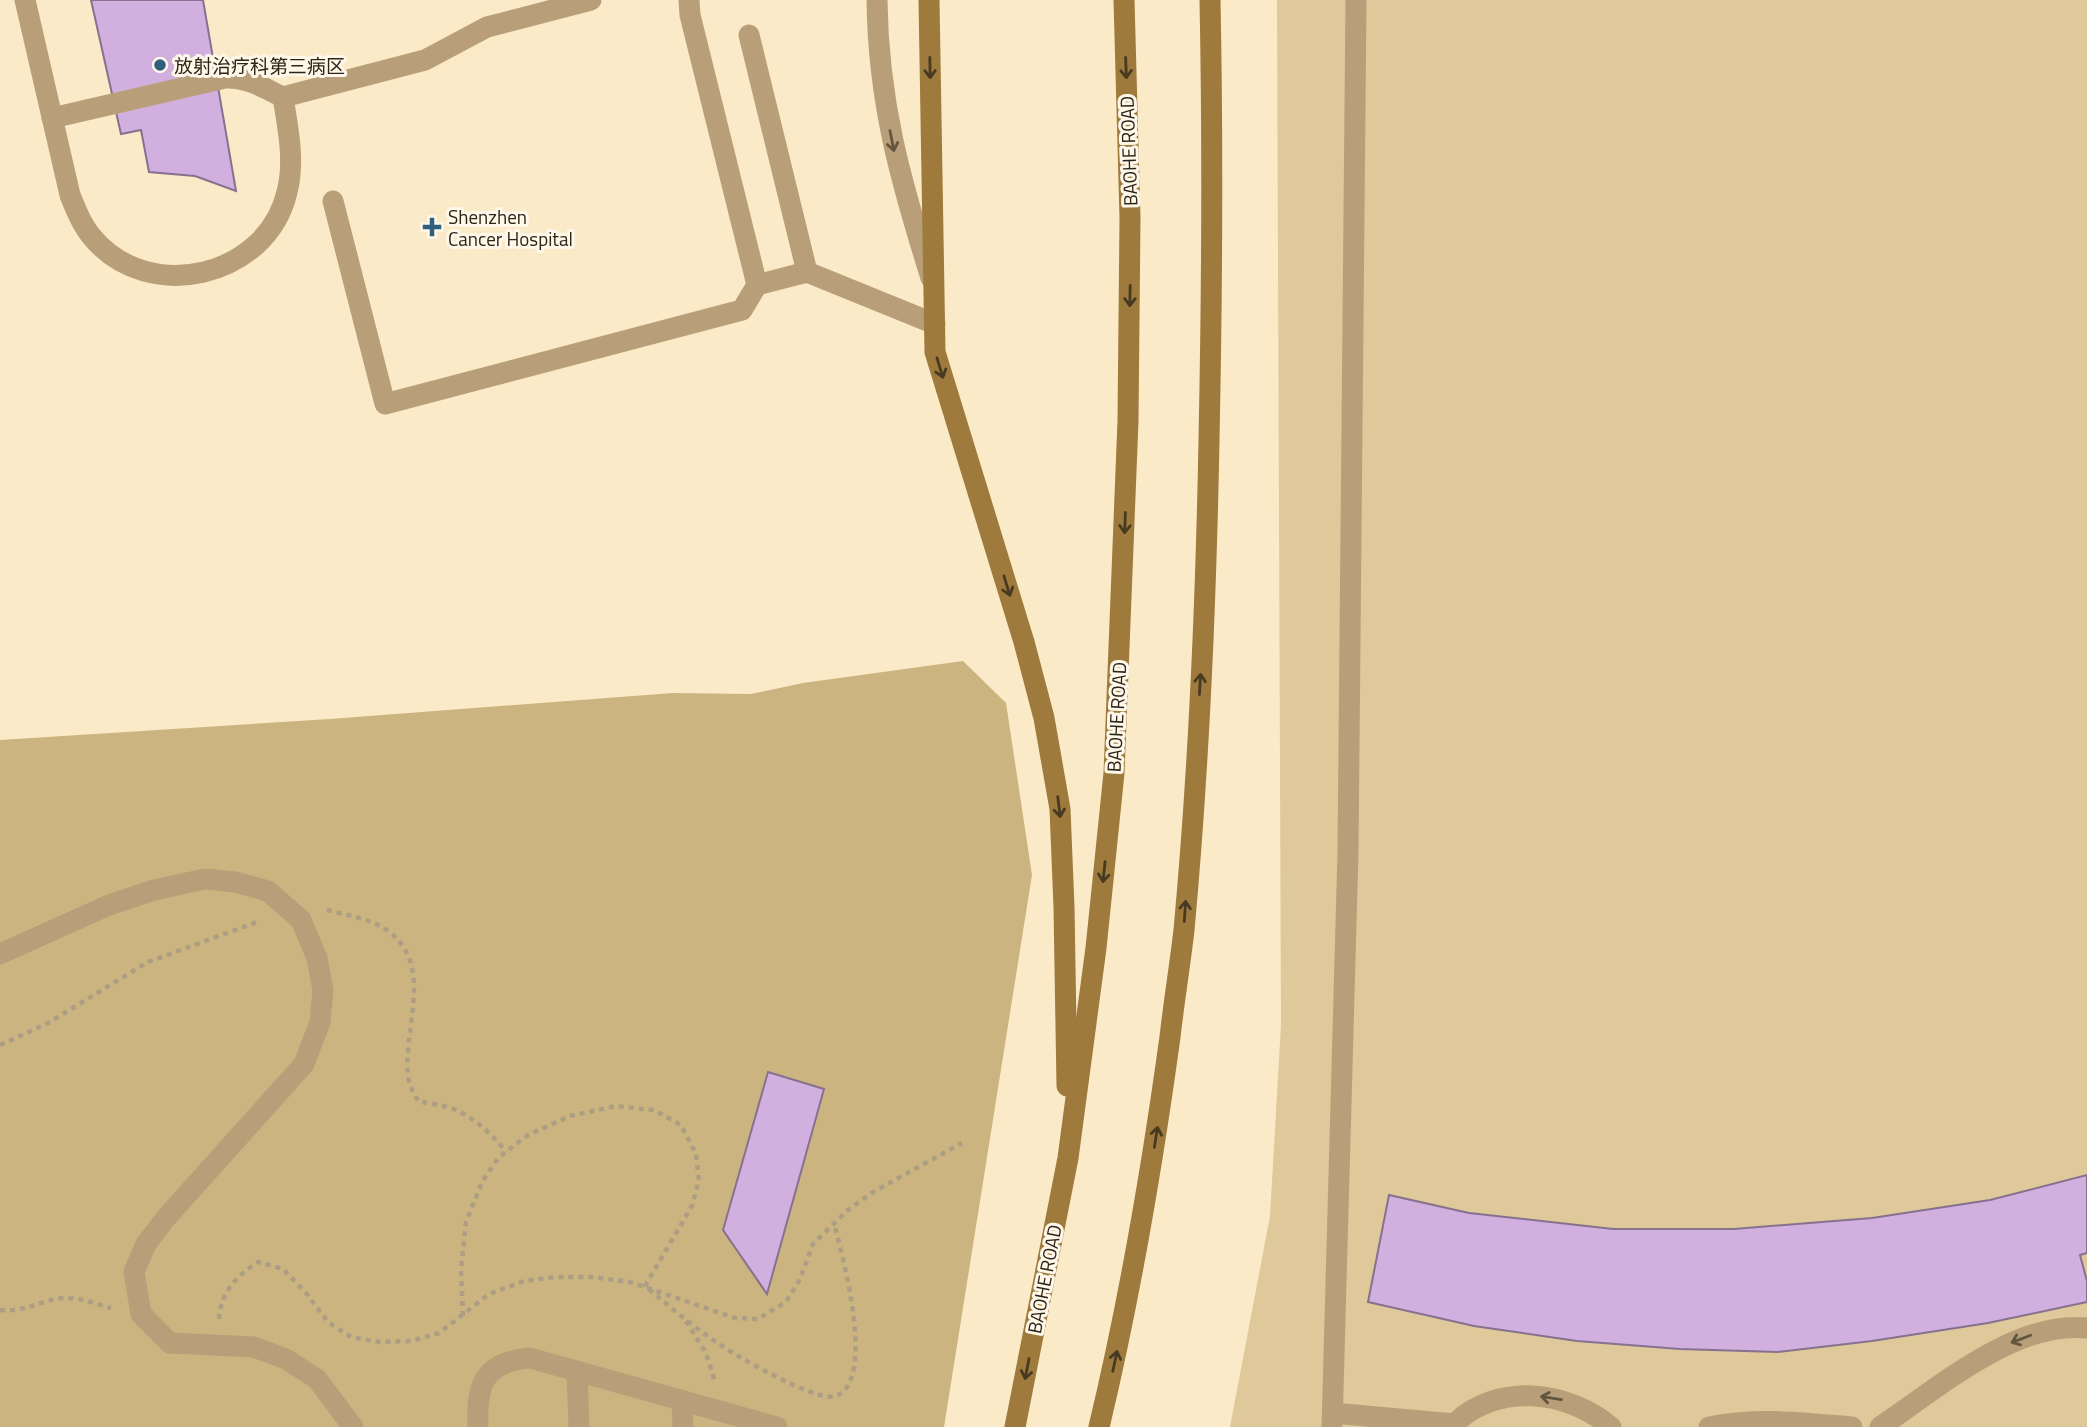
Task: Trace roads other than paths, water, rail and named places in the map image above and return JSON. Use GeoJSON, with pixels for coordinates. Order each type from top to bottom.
{"type":"FeatureCollection","features":[{"type":"Feature","properties":{"kind":"main road"},"geometry":{"type":"LineString","coordinates":[[929,0],[934,352],[1024,642],[1044,718],[1060,809],[1068,1158]]}},
{"type":"Feature","properties":{"kind":"main road","name":"BAOHE ROAD"},"geometry":{"type":"LineString","coordinates":[[1015,1427],[1068,1158],[1099,921],[1114,773],[1128,421],[1130,218],[1124,0]]}},
{"type":"Feature","properties":{"kind":"main road"},"geometry":{"type":"LineString","coordinates":[[1099,1427],[1115,1359],[1156,1141],[1185,918],[1198,734],[1207,539],[1212,304],[1213,119],[1210,0]]}},
{"type":"Feature","properties":{"kind":"street"},"geometry":{"type":"LineString","coordinates":[[25,0],[70,195],[93,238],[111,254],[133,267],[155,274],[180,277],[204,274],[232,263],[257,245],[275,222],[287,194],[291,164],[283,97]]}},
{"type":"Feature","properties":{"kind":"street"},"geometry":{"type":"LineString","coordinates":[[52,118],[225,78],[237,77],[250,81],[283,97],[425,60],[486,27],[591,0]]}},
{"type":"Feature","properties":{"kind":"street"},"geometry":{"type":"LineString","coordinates":[[689,0],[690,15],[757,285]]}},
{"type":"Feature","properties":{"kind":"street"},"geometry":{"type":"LineString","coordinates":[[877,0],[883,96],[894,154],[933,284]]}},
{"type":"Feature","properties":{"kind":"street"},"geometry":{"type":"LineString","coordinates":[[1356,0],[1348,852],[1332,1420],[1455,1425],[1478,1405],[1502,1397],[1531,1395],[1562,1399],[1587,1409],[1611,1427]]}},
{"type":"Feature","properties":{"kind":"street"},"geometry":{"type":"LineString","coordinates":[[749,36],[807,272]]}},
{"type":"Feature","properties":{"kind":"street"},"geometry":{"type":"LineString","coordinates":[[333,201],[385,404],[742,310],[757,285],[807,272],[934,324]]}},
{"type":"Feature","properties":{"kind":"street"},"geometry":{"type":"LineString","coordinates":[[0,954],[108,905],[154,890],[205,879],[235,882],[268,891],[301,920],[317,958],[323,990],[320,1022],[304,1064],[165,1219],[146,1244],[134,1272],[141,1314],[170,1343],[254,1347],[286,1360],[317,1379],[353,1427]]}},
{"type":"Feature","properties":{"kind":"street"},"geometry":{"type":"LineString","coordinates":[[1880,1427],[1995,1350],[2048,1330],[2087,1328]]}},
{"type":"Feature","properties":{"kind":"street"},"geometry":{"type":"LineString","coordinates":[[478,1427],[477,1405],[482,1383],[493,1367],[510,1359],[530,1357],[777,1427]]}},
{"type":"Feature","properties":{"kind":"street"},"geometry":{"type":"LineString","coordinates":[[578,1371],[579,1427]]}},
{"type":"Feature","properties":{"kind":"street"},"geometry":{"type":"LineString","coordinates":[[682,1400],[683,1427]]}},
{"type":"Feature","properties":{"kind":"street"},"geometry":{"type":"LineString","coordinates":[[1709,1427],[1771,1421],[1852,1427]]}},
{"type":"Feature","properties":{"kind":"place","name":"放射治疗科第三病区"},"geometry":{"type":"Point","coordinates":[160,65]}},
{"type":"Feature","properties":{"kind":"place","name":"Shenzhen Cancer Hospital"},"geometry":{"type":"Point","coordinates":[432,227]}}]}
